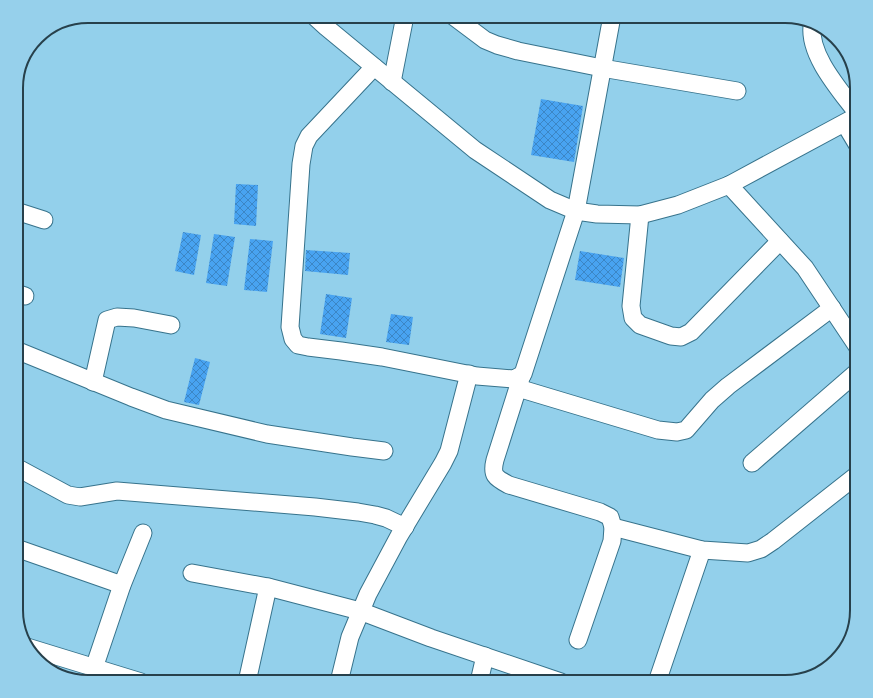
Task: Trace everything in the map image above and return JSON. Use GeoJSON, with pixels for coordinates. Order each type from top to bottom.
{"type":"FeatureCollection","features":[{"type":"Feature","properties":{"kind":"street"},"geometry":{"type":"LineString","coordinates":[[322,23],[475,150],[550,200],[576,211],[597,214],[640,215],[678,206],[729,185],[850,120]]}},
{"type":"Feature","properties":{"kind":"street"},"geometry":{"type":"LineString","coordinates":[[392,82],[404,23]]}},
{"type":"Feature","properties":{"kind":"street"},"geometry":{"type":"LineString","coordinates":[[462,23],[485,40],[518,51],[602,68],[737,91]]}},
{"type":"Feature","properties":{"kind":"street"},"geometry":{"type":"LineString","coordinates":[[578,640],[612,541],[613,527],[610,517],[600,512],[509,485],[496,478],[493,470],[520,381],[576,211],[611,23]]}},
{"type":"Feature","properties":{"kind":"street"},"geometry":{"type":"LineString","coordinates":[[812,29],[811,32],[816,49],[823,66],[850,113]]}},
{"type":"Feature","properties":{"kind":"street"},"geometry":{"type":"LineString","coordinates":[[374,67],[309,136],[304,146],[301,164],[290,327],[293,339],[298,345],[341,350],[469,374],[514,379],[658,430],[677,432],[686,430],[712,400],[728,386],[832,308]]}},
{"type":"Feature","properties":{"kind":"street"},"geometry":{"type":"LineString","coordinates":[[729,185],[805,268],[850,335]]}},
{"type":"Feature","properties":{"kind":"street"},"geometry":{"type":"LineString","coordinates":[[23,213],[44,220]]}},
{"type":"Feature","properties":{"kind":"street"},"geometry":{"type":"LineString","coordinates":[[640,215],[631,306],[633,318],[640,325],[671,336],[681,337],[691,332],[780,241]]}},
{"type":"Feature","properties":{"kind":"street"},"geometry":{"type":"LineString","coordinates":[[93,382],[107,320],[117,316],[171,325]]}},
{"type":"Feature","properties":{"kind":"street"},"geometry":{"type":"LineString","coordinates":[[23,353],[166,410],[259,432],[384,451]]}},
{"type":"Feature","properties":{"kind":"street"},"geometry":{"type":"LineString","coordinates":[[341,675],[350,636],[368,594],[449,451],[469,374]]}},
{"type":"Feature","properties":{"kind":"street"},"geometry":{"type":"LineString","coordinates":[[752,463],[850,378]]}},
{"type":"Feature","properties":{"kind":"street"},"geometry":{"type":"LineString","coordinates":[[23,471],[55,489],[74,496],[85,496],[117,491],[315,507],[375,515],[386,518],[405,527]]}},
{"type":"Feature","properties":{"kind":"street"},"geometry":{"type":"LineString","coordinates":[[613,527],[702,550],[748,553],[761,549],[773,541],[850,480]]}},
{"type":"Feature","properties":{"kind":"street"},"geometry":{"type":"LineString","coordinates":[[94,668],[122,585],[143,533]]}},
{"type":"Feature","properties":{"kind":"street"},"geometry":{"type":"LineString","coordinates":[[23,550],[122,585]]}},
{"type":"Feature","properties":{"kind":"street"},"geometry":{"type":"LineString","coordinates":[[659,675],[702,550]]}},
{"type":"Feature","properties":{"kind":"street"},"geometry":{"type":"LineString","coordinates":[[192,573],[268,587],[360,611],[431,638],[541,675]]}},
{"type":"Feature","properties":{"kind":"street"},"geometry":{"type":"LineString","coordinates":[[249,675],[268,587]]}},
{"type":"Feature","properties":{"kind":"street"},"geometry":{"type":"LineString","coordinates":[[37,650],[118,675]]}},
{"type":"Feature","properties":{"kind":"street"},"geometry":{"type":"LineString","coordinates":[[481,675],[485,656]]}},
{"type":"Feature","properties":{"kind":"building"},"geometry":{"type":"Polygon","coordinates":[[[541,99],[583,106],[574,162],[531,155],[541,99]]]}},
{"type":"Feature","properties":{"kind":"building"},"geometry":{"type":"Polygon","coordinates":[[[236,184],[258,185],[256,226],[234,224],[236,184]]]}},
{"type":"Feature","properties":{"kind":"building"},"geometry":{"type":"Polygon","coordinates":[[[183,232],[201,235],[194,275],[175,271],[183,232]]]}},
{"type":"Feature","properties":{"kind":"building"},"geometry":{"type":"Polygon","coordinates":[[[214,234],[235,237],[227,286],[206,283],[214,234]]]}},
{"type":"Feature","properties":{"kind":"building"},"geometry":{"type":"Polygon","coordinates":[[[250,239],[273,241],[267,292],[244,290],[250,239]]]}},
{"type":"Feature","properties":{"kind":"building"},"geometry":{"type":"Polygon","coordinates":[[[306,250],[350,253],[348,275],[305,271],[306,250]]]}},
{"type":"Feature","properties":{"kind":"building"},"geometry":{"type":"Polygon","coordinates":[[[580,251],[624,258],[620,287],[575,280],[580,251]]]}},
{"type":"Feature","properties":{"kind":"building"},"geometry":{"type":"Polygon","coordinates":[[[326,294],[352,298],[346,338],[320,334],[326,294]]]}},
{"type":"Feature","properties":{"kind":"building"},"geometry":{"type":"Polygon","coordinates":[[[391,314],[413,317],[409,345],[386,342],[391,314]]]}},
{"type":"Feature","properties":{"kind":"building"},"geometry":{"type":"Polygon","coordinates":[[[195,358],[210,362],[199,405],[184,402],[195,358]]]}}]}
